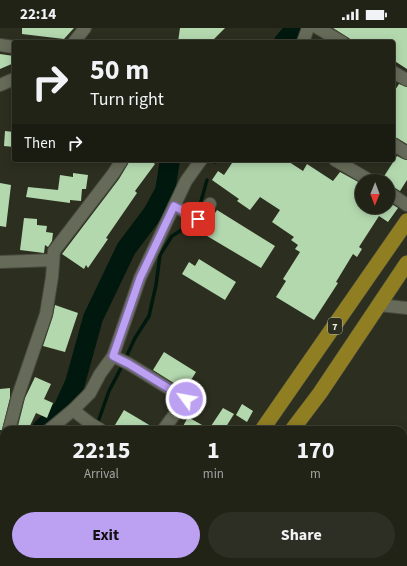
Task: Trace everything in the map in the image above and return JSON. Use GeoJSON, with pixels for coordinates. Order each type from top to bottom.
{"type":"FeatureCollection","features":[{"type":"Feature","properties":{"kind":"main road","name":"7"},"geometry":{"type":"LineString","coordinates":[[265,426],[407,221]]}},
{"type":"Feature","properties":{"kind":"main road","name":"7"},"geometry":{"type":"LineString","coordinates":[[295,426],[320,393],[407,263]]}},
{"type":"Feature","properties":{"kind":"street"},"geometry":{"type":"LineString","coordinates":[[76,40],[85,28]]}},
{"type":"Feature","properties":{"kind":"street"},"geometry":{"type":"LineString","coordinates":[[303,40],[308,28]]}},
{"type":"Feature","properties":{"kind":"street"},"geometry":{"type":"LineString","coordinates":[[318,28],[339,40]]}},
{"type":"Feature","properties":{"kind":"street"},"geometry":{"type":"LineString","coordinates":[[0,45],[12,47]]}},
{"type":"Feature","properties":{"kind":"street"},"geometry":{"type":"LineString","coordinates":[[395,73],[407,80]]}},
{"type":"Feature","properties":{"kind":"street"},"geometry":{"type":"LineString","coordinates":[[0,85],[12,80]]}},
{"type":"Feature","properties":{"kind":"street"},"geometry":{"type":"LineString","coordinates":[[395,145],[407,153]]}},
{"type":"Feature","properties":{"kind":"street"},"geometry":{"type":"LineString","coordinates":[[10,426],[18,396],[46,314],[52,277],[54,250],[121,162]]}},
{"type":"Feature","properties":{"kind":"street"},"geometry":{"type":"LineString","coordinates":[[54,426],[90,392],[100,374],[121,360],[140,278],[186,181],[200,162]]}},
{"type":"Feature","properties":{"kind":"street"},"geometry":{"type":"LineString","coordinates":[[338,162],[359,174]]}},
{"type":"Feature","properties":{"kind":"street"},"geometry":{"type":"LineString","coordinates":[[395,197],[407,205]]}},
{"type":"Feature","properties":{"kind":"street"},"geometry":{"type":"LineString","coordinates":[[174,206],[194,217],[210,204]]}},
{"type":"Feature","properties":{"kind":"street"},"geometry":{"type":"LineString","coordinates":[[0,262],[53,260]]}},
{"type":"Feature","properties":{"kind":"street"},"geometry":{"type":"LineString","coordinates":[[379,305],[407,308]]}},
{"type":"Feature","properties":{"kind":"street"},"geometry":{"type":"LineString","coordinates":[[121,360],[186,399],[166,426]]}},
{"type":"Feature","properties":{"kind":"street"},"geometry":{"type":"LineString","coordinates":[[72,410],[96,426]]}},
{"type":"Feature","properties":{"kind":"building"},"geometry":{"type":"Polygon","coordinates":[[[22,28],[74,28],[64,39],[22,34],[22,28]]]}},
{"type":"Feature","properties":{"kind":"building"},"geometry":{"type":"Polygon","coordinates":[[[180,28],[225,28],[213,40],[178,40],[180,28]]]}},
{"type":"Feature","properties":{"kind":"building"},"geometry":{"type":"Polygon","coordinates":[[[333,28],[407,28],[407,69],[395,61],[395,40],[352,40],[333,28]]]}},
{"type":"Feature","properties":{"kind":"building"},"geometry":{"type":"Polygon","coordinates":[[[0,54],[12,56],[12,64],[0,69],[0,54]]]}},
{"type":"Feature","properties":{"kind":"building"},"geometry":{"type":"Polygon","coordinates":[[[399,84],[407,87],[407,144],[395,138],[395,90],[399,84]]]}},
{"type":"Feature","properties":{"kind":"building"},"geometry":{"type":"Polygon","coordinates":[[[5,131],[12,132],[12,147],[4,146],[5,131]]]}},
{"type":"Feature","properties":{"kind":"building"},"geometry":{"type":"Polygon","coordinates":[[[397,156],[407,160],[407,180],[400,191],[395,188],[395,174],[385,174],[393,162],[395,162],[397,156]]]}},
{"type":"Feature","properties":{"kind":"building"},"geometry":{"type":"Polygon","coordinates":[[[128,162],[152,162],[155,164],[135,191],[137,193],[106,238],[108,239],[88,268],[86,265],[84,269],[62,254],[119,179],[128,162]]]}},
{"type":"Feature","properties":{"kind":"building"},"geometry":{"type":"Polygon","coordinates":[[[233,162],[289,162],[303,171],[307,164],[333,181],[340,172],[355,180],[355,214],[394,214],[388,222],[379,216],[359,247],[362,249],[357,257],[353,254],[336,282],[338,283],[314,320],[276,297],[286,281],[283,279],[300,252],[295,249],[298,245],[291,240],[294,237],[272,222],[280,210],[260,197],[250,210],[237,201],[239,199],[212,180],[218,171],[224,175],[233,162]]]}},
{"type":"Feature","properties":{"kind":"building"},"geometry":{"type":"Polygon","coordinates":[[[73,173],[88,175],[86,189],[82,189],[81,201],[70,200],[70,203],[26,197],[28,187],[58,190],[60,175],[73,177],[73,173]]]}},
{"type":"Feature","properties":{"kind":"building"},"geometry":{"type":"Polygon","coordinates":[[[0,183],[11,185],[6,227],[0,226],[0,183]]]}},
{"type":"Feature","properties":{"kind":"building"},"geometry":{"type":"Polygon","coordinates":[[[217,210],[275,246],[261,268],[202,233],[217,210]]]}},
{"type":"Feature","properties":{"kind":"building"},"geometry":{"type":"Polygon","coordinates":[[[24,218],[37,219],[37,225],[47,226],[46,232],[53,233],[52,241],[48,247],[45,245],[44,253],[20,250],[24,218]]]}},
{"type":"Feature","properties":{"kind":"building"},"geometry":{"type":"Polygon","coordinates":[[[199,259],[236,282],[225,300],[182,274],[189,262],[195,266],[199,259]]]}},
{"type":"Feature","properties":{"kind":"building"},"geometry":{"type":"Polygon","coordinates":[[[55,305],[78,313],[65,352],[43,346],[55,305]]]}},
{"type":"Feature","properties":{"kind":"building"},"geometry":{"type":"Polygon","coordinates":[[[164,352],[196,372],[185,390],[153,370],[164,352]]]}},
{"type":"Feature","properties":{"kind":"building"},"geometry":{"type":"Polygon","coordinates":[[[35,377],[51,384],[44,399],[53,403],[47,418],[36,413],[30,426],[18,426],[25,398],[35,377]]]}},
{"type":"Feature","properties":{"kind":"building"},"geometry":{"type":"Polygon","coordinates":[[[10,388],[10,398],[3,426],[0,426],[0,389],[10,388]]]}},
{"type":"Feature","properties":{"kind":"building"},"geometry":{"type":"Polygon","coordinates":[[[242,404],[253,411],[247,422],[236,415],[242,404]]]}},
{"type":"Feature","properties":{"kind":"building"},"geometry":{"type":"Polygon","coordinates":[[[223,408],[234,414],[226,426],[211,426],[223,408]]]}},
{"type":"Feature","properties":{"kind":"building"},"geometry":{"type":"Polygon","coordinates":[[[124,410],[151,426],[114,426],[124,410]]]}},
{"type":"Feature","properties":{"kind":"building"},"geometry":{"type":"Polygon","coordinates":[[[188,417],[204,426],[183,426],[188,417]]]}},
{"type":"Feature","properties":{"kind":"waterway"},"geometry":{"type":"LineString","coordinates":[[286,40],[296,28]]}},
{"type":"Feature","properties":{"kind":"waterway"},"geometry":{"type":"LineString","coordinates":[[45,426],[63,409],[75,383],[93,318],[126,249],[153,213],[165,191],[170,162]]}},
{"type":"Feature","properties":{"kind":"waterway"},"geometry":{"type":"LineString","coordinates":[[198,212],[207,180]]}},
{"type":"Feature","properties":{"kind":"waterway"},"geometry":{"type":"LineString","coordinates":[[127,355],[135,338],[149,316],[156,285],[160,255],[172,236],[192,222]]}},
{"type":"Feature","properties":{"kind":"waterway"},"geometry":{"type":"LineString","coordinates":[[98,422],[109,391],[122,366]]}},
{"type":"Feature","properties":{"kind":"route"},"geometry":{"type":"LineString","coordinates":[[186,399],[129,364],[113,356],[140,278],[174,206],[198,219]]}}]}
